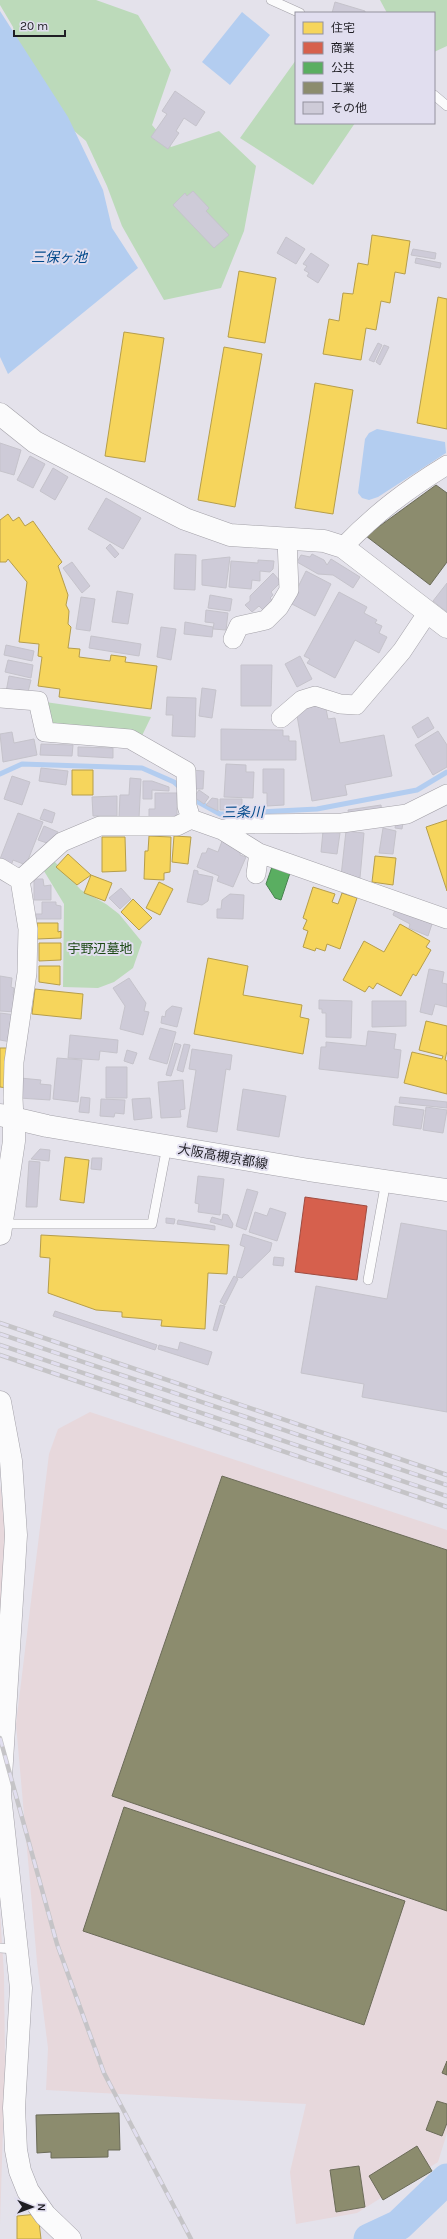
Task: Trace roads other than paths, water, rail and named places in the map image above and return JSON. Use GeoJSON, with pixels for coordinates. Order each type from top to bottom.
{"type":"FeatureCollection","features":[{"type":"Feature","properties":{"kind":"street"},"geometry":{"type":"LineString","coordinates":[[0,414],[35,442],[185,520],[230,536],[324,541],[343,547],[447,627]]}},
{"type":"Feature","properties":{"kind":"street"},"geometry":{"type":"LineString","coordinates":[[343,547],[372,517],[414,486],[447,465]]}},
{"type":"Feature","properties":{"kind":"street"},"geometry":{"type":"LineString","coordinates":[[233,639],[239,626],[266,620],[279,607],[289,590],[287,539]]}},
{"type":"Feature","properties":{"kind":"street"},"geometry":{"type":"LineString","coordinates":[[281,718],[302,700],[315,696],[340,704],[356,704],[402,651],[428,612]]}},
{"type":"Feature","properties":{"kind":"street"},"geometry":{"type":"LineString","coordinates":[[0,698],[38,701],[45,732],[130,739],[186,771],[189,813],[177,826],[100,826],[62,842],[20,880]]}},
{"type":"Feature","properties":{"kind":"street"},"geometry":{"type":"LineString","coordinates":[[222,830],[242,824],[342,823],[407,814],[447,794]]}},
{"type":"Feature","properties":{"kind":"street"},"geometry":{"type":"LineString","coordinates":[[189,813],[222,830],[259,853],[447,919]]}},
{"type":"Feature","properties":{"kind":"street"},"geometry":{"type":"LineString","coordinates":[[256,874],[259,853]]}},
{"type":"Feature","properties":{"kind":"street"},"geometry":{"type":"LineString","coordinates":[[0,868],[20,880],[28,929],[27,973],[14,1062],[13,1098],[7,1118],[14,1141],[1,1229]]}},
{"type":"Feature","properties":{"kind":"street","name":"大阪高槻京都線"},"geometry":{"type":"LineString","coordinates":[[7,1118],[167,1146],[447,1190]]}},
{"type":"Feature","properties":{"kind":"street"},"geometry":{"type":"LineString","coordinates":[[0,1402],[16,1535],[0,1794],[8,1949],[21,1988],[14,2108],[16,2150],[20,2171],[28,2191],[45,2215],[70,2239]]}},
{"type":"Feature","properties":{"kind":"lane"},"geometry":{"type":"LineString","coordinates":[[270,0],[298,12]]}},
{"type":"Feature","properties":{"kind":"lane"},"geometry":{"type":"LineString","coordinates":[[435,96],[447,106]]}},
{"type":"Feature","properties":{"kind":"lane"},"geometry":{"type":"LineString","coordinates":[[1,1229],[152,1224],[167,1146]]}},
{"type":"Feature","properties":{"kind":"lane"},"geometry":{"type":"LineString","coordinates":[[368,1280],[386,1181]]}},
{"type":"Feature","properties":{"kind":"water","name":"三保ヶ池"},"geometry":{"type":"Polygon","coordinates":[[[0,11],[68,117],[103,190],[112,228],[138,268],[8,374],[0,357],[0,11]]]}},
{"type":"Feature","properties":{"kind":"water"},"geometry":{"type":"Polygon","coordinates":[[[242,12],[270,35],[230,85],[202,62],[242,12]]]}},
{"type":"Feature","properties":{"kind":"water"},"geometry":{"type":"Polygon","coordinates":[[[377,429],[445,442],[446,453],[378,497],[369,500],[362,498],[358,493],[365,439],[369,433],[377,429]]]}},
{"type":"Feature","properties":{"kind":"waterway","name":"三条川"},"geometry":{"type":"LineString","coordinates":[[0,774],[22,764],[142,768],[174,782],[181,788]]}},
{"type":"Feature","properties":{"kind":"waterway","name":"三条川"},"geometry":{"type":"LineString","coordinates":[[191,798],[220,814],[317,809],[417,790],[447,772]]}},
{"type":"Feature","properties":{"kind":"waterway"},"geometry":{"type":"LineString","coordinates":[[369,2239],[399,2225],[447,2179]]}},
{"type":"Feature","properties":{"kind":"railway"},"geometry":{"type":"LineString","coordinates":[[0,1323],[447,1475]]}},
{"type":"Feature","properties":{"kind":"railway"},"geometry":{"type":"LineString","coordinates":[[0,1334],[447,1485]]}},
{"type":"Feature","properties":{"kind":"railway"},"geometry":{"type":"LineString","coordinates":[[0,1345],[447,1496]]}},
{"type":"Feature","properties":{"kind":"railway"},"geometry":{"type":"LineString","coordinates":[[0,1355],[447,1507]]}},
{"type":"Feature","properties":{"kind":"railway"},"geometry":{"type":"LineString","coordinates":[[0,1738],[57,1944],[104,2073],[191,2239]]}},
{"type":"Feature","properties":{"kind":"park label","name":"宇野辺墓地"},"geometry":{"type":"Point","coordinates":[100,948]}}]}
